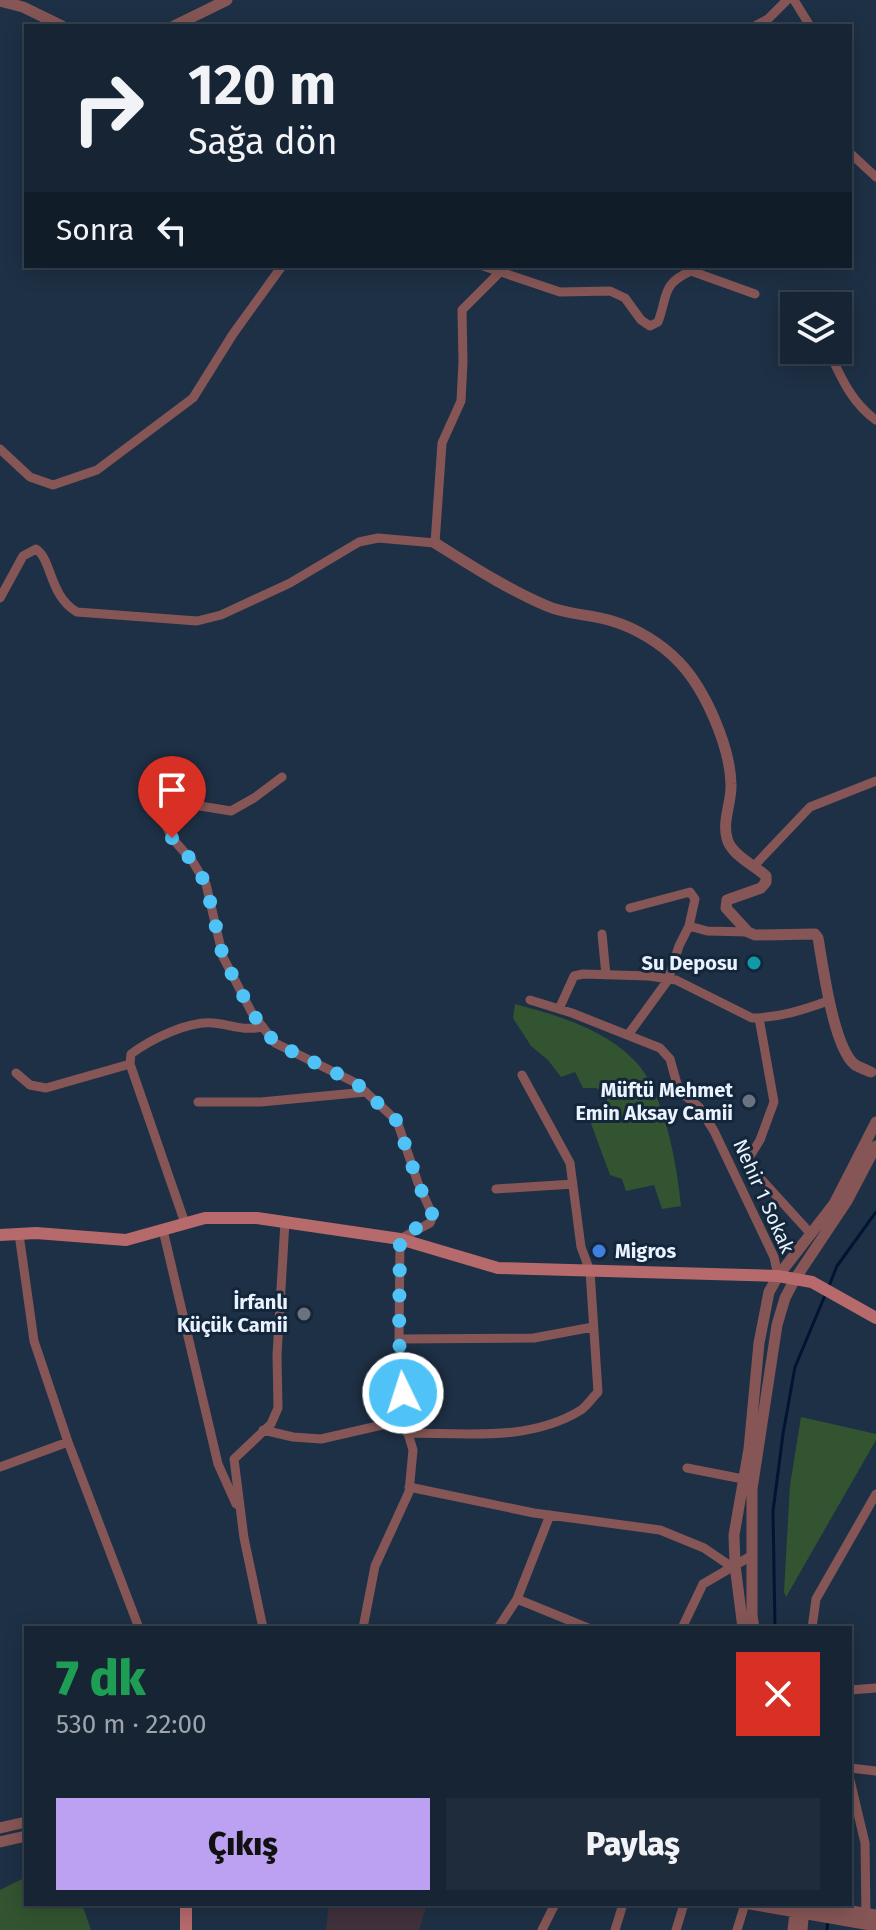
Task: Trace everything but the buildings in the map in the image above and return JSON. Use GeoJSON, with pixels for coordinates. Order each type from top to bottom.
{"type":"FeatureCollection","features":[{"type":"Feature","properties":{"kind":"main road"},"geometry":{"type":"LineString","coordinates":[[0,1235],[126,1240],[205,1218],[257,1218],[400,1239],[498,1268],[778,1276],[812,1282],[876,1318]]}},
{"type":"Feature","properties":{"kind":"main road"},"geometry":{"type":"LineString","coordinates":[[186,1906],[186,1930]]}},
{"type":"Feature","properties":{"kind":"street"},"geometry":{"type":"LineString","coordinates":[[178,24],[227,0]]}},
{"type":"Feature","properties":{"kind":"street"},"geometry":{"type":"LineString","coordinates":[[759,24],[787,0]]}},
{"type":"Feature","properties":{"kind":"street"},"geometry":{"type":"LineString","coordinates":[[794,0],[809,24]]}},
{"type":"Feature","properties":{"kind":"street"},"geometry":{"type":"LineString","coordinates":[[0,1],[23,7],[58,24]]}},
{"type":"Feature","properties":{"kind":"street"},"geometry":{"type":"LineString","coordinates":[[852,155],[876,177]]}},
{"type":"Feature","properties":{"kind":"street"},"geometry":{"type":"LineString","coordinates":[[0,449],[30,477],[53,485],[97,470],[193,398],[233,334],[281,268]]}},
{"type":"Feature","properties":{"kind":"street"},"geometry":{"type":"LineString","coordinates":[[489,268],[560,292],[610,291],[625,298],[641,320],[650,326],[658,322],[668,288],[676,278],[691,271],[755,294]]}},
{"type":"Feature","properties":{"kind":"street"},"geometry":{"type":"LineString","coordinates":[[435,543],[442,443],[461,401],[462,310],[500,272]]}},
{"type":"Feature","properties":{"kind":"street"},"geometry":{"type":"LineString","coordinates":[[835,364],[849,394],[876,420]]}},
{"type":"Feature","properties":{"kind":"street"},"geometry":{"type":"LineString","coordinates":[[0,598],[23,556],[36,549],[42,553],[66,605],[77,612],[197,621],[221,615],[290,583],[359,542],[378,538],[435,543],[506,587],[550,608],[613,621],[656,642],[680,663],[706,699],[729,765],[731,796],[726,839],[735,851],[766,876],[761,888],[727,900],[725,904],[748,932]]}},
{"type":"Feature","properties":{"kind":"street"},"geometry":{"type":"LineString","coordinates":[[282,777],[231,811],[169,801],[163,808],[162,817],[172,838],[193,862],[206,884],[223,957],[252,1013],[275,1043],[356,1083],[397,1121],[433,1216],[430,1223],[400,1239],[399,1339],[404,1420],[413,1450],[409,1487],[375,1566],[363,1626]]}},
{"type":"Feature","properties":{"kind":"street"},"geometry":{"type":"LineString","coordinates":[[754,866],[810,807],[876,781]]}},
{"type":"Feature","properties":{"kind":"street"},"geometry":{"type":"LineString","coordinates":[[628,1035],[668,980],[689,926],[695,899],[690,892],[630,908]]}},
{"type":"Feature","properties":{"kind":"street"},"geometry":{"type":"LineString","coordinates":[[689,926],[755,935],[815,934],[828,1001],[847,1054],[855,1064],[874,1075]]}},
{"type":"Feature","properties":{"kind":"street"},"geometry":{"type":"LineString","coordinates":[[602,934],[606,975]]}},
{"type":"Feature","properties":{"kind":"street"},"geometry":{"type":"LineString","coordinates":[[559,1009],[574,976],[583,974],[676,980],[752,1018],[804,1010],[828,1001]]}},
{"type":"Feature","properties":{"kind":"street","name":"Nehir 1 Sokak"},"geometry":{"type":"LineString","coordinates":[[530,1000],[660,1048],[670,1059],[683,1094],[699,1107],[714,1131],[774,1257],[778,1276]]}},
{"type":"Feature","properties":{"kind":"street"},"geometry":{"type":"LineString","coordinates":[[759,1018],[774,1102],[760,1140],[747,1161],[811,1234]]}},
{"type":"Feature","properties":{"kind":"street"},"geometry":{"type":"LineString","coordinates":[[185,1223],[130,1064],[131,1054],[163,1034],[211,1022],[244,1030],[263,1027]]}},
{"type":"Feature","properties":{"kind":"street"},"geometry":{"type":"LineString","coordinates":[[16,1073],[30,1085],[46,1088],[130,1064]]}},
{"type":"Feature","properties":{"kind":"street"},"geometry":{"type":"LineString","coordinates":[[407,1433],[518,1433],[583,1409],[598,1392],[590,1271],[581,1247],[570,1163],[522,1075]]}},
{"type":"Feature","properties":{"kind":"street"},"geometry":{"type":"LineString","coordinates":[[198,1102],[261,1102],[366,1092]]}},
{"type":"Feature","properties":{"kind":"street"},"geometry":{"type":"LineString","coordinates":[[743,1626],[734,1566],[734,1535],[759,1343],[769,1292],[834,1204],[876,1122]]}},
{"type":"Feature","properties":{"kind":"street"},"geometry":{"type":"LineString","coordinates":[[754,1626],[752,1489],[775,1339],[785,1298],[847,1201],[876,1146]]}},
{"type":"Feature","properties":{"kind":"street"},"geometry":{"type":"LineString","coordinates":[[496,1189],[573,1184]]}},
{"type":"Feature","properties":{"kind":"street"},"geometry":{"type":"LineString","coordinates":[[263,1626],[234,1459],[271,1424],[278,1408],[277,1355],[285,1222]]}},
{"type":"Feature","properties":{"kind":"street"},"geometry":{"type":"LineString","coordinates":[[163,1230],[218,1464],[241,1513]]}},
{"type":"Feature","properties":{"kind":"street"},"geometry":{"type":"LineString","coordinates":[[19,1234],[34,1341],[68,1442],[138,1626]]}},
{"type":"Feature","properties":{"kind":"street"},"geometry":{"type":"LineString","coordinates":[[399,1339],[534,1338],[593,1327]]}},
{"type":"Feature","properties":{"kind":"street"},"geometry":{"type":"LineString","coordinates":[[263,1430],[321,1439],[404,1420]]}},
{"type":"Feature","properties":{"kind":"street"},"geometry":{"type":"LineString","coordinates":[[0,1467],[68,1442]]}},
{"type":"Feature","properties":{"kind":"street"},"geometry":{"type":"LineString","coordinates":[[687,1468],[743,1479]]}},
{"type":"Feature","properties":{"kind":"street"},"geometry":{"type":"LineString","coordinates":[[409,1487],[550,1515],[660,1530],[704,1548],[734,1566]]}},
{"type":"Feature","properties":{"kind":"street"},"geometry":{"type":"LineString","coordinates":[[811,1626],[816,1599],[876,1494]]}},
{"type":"Feature","properties":{"kind":"street"},"geometry":{"type":"LineString","coordinates":[[499,1626],[517,1599],[550,1515]]}},
{"type":"Feature","properties":{"kind":"street"},"geometry":{"type":"LineString","coordinates":[[683,1626],[703,1584],[751,1556]]}},
{"type":"Feature","properties":{"kind":"street"},"geometry":{"type":"LineString","coordinates":[[517,1599],[583,1626]]}},
{"type":"Feature","properties":{"kind":"street"},"geometry":{"type":"LineString","coordinates":[[852,1690],[876,1688]]}},
{"type":"Feature","properties":{"kind":"street"},"geometry":{"type":"LineString","coordinates":[[852,1768],[876,1771]]}},
{"type":"Feature","properties":{"kind":"street"},"geometry":{"type":"LineString","coordinates":[[778,1906],[807,1908],[865,1920],[865,1843],[852,1788]]}},
{"type":"Feature","properties":{"kind":"street"},"geometry":{"type":"LineString","coordinates":[[0,1828],[24,1822]]}},
{"type":"Feature","properties":{"kind":"street"},"geometry":{"type":"LineString","coordinates":[[0,1842],[24,1836]]}},
{"type":"Feature","properties":{"kind":"street"},"geometry":{"type":"LineString","coordinates":[[865,1843],[876,1846]]}},
{"type":"Feature","properties":{"kind":"street"},"geometry":{"type":"LineString","coordinates":[[542,1930],[554,1906]]}},
{"type":"Feature","properties":{"kind":"street"},"geometry":{"type":"LineString","coordinates":[[615,1930],[622,1906]]}},
{"type":"Feature","properties":{"kind":"street"},"geometry":{"type":"LineString","coordinates":[[676,1930],[683,1906]]}},
{"type":"Feature","properties":{"kind":"street"},"geometry":{"type":"LineString","coordinates":[[737,1930],[747,1906]]}},
{"type":"Feature","properties":{"kind":"street"},"geometry":{"type":"LineString","coordinates":[[793,1930],[807,1908]]}},
{"type":"Feature","properties":{"kind":"street"},"geometry":{"type":"LineString","coordinates":[[802,1930],[807,1908]]}},
{"type":"Feature","properties":{"kind":"shaded area"},"geometry":{"type":"Polygon","coordinates":[[[329,1906],[426,1906],[419,1930],[326,1930],[329,1906]]]}},
{"type":"Feature","properties":{"kind":"green space"},"geometry":{"type":"Polygon","coordinates":[[[515,1004],[593,1031],[621,1048],[644,1072],[661,1107],[667,1128],[681,1206],[662,1209],[654,1185],[626,1191],[622,1179],[610,1175],[589,1118],[607,1112],[607,1094],[596,1088],[583,1088],[575,1072],[561,1077],[548,1060],[531,1046],[513,1018],[515,1004]]]}},
{"type":"Feature","properties":{"kind":"green space"},"geometry":{"type":"Polygon","coordinates":[[[801,1417],[876,1434],[876,1440],[786,1597],[790,1485],[801,1417]]]}},
{"type":"Feature","properties":{"kind":"green space"},"geometry":{"type":"Polygon","coordinates":[[[24,1878],[24,1906],[83,1906],[91,1930],[0,1930],[0,1890],[24,1878]]]}},
{"type":"Feature","properties":{"kind":"waterway"},"geometry":{"type":"LineString","coordinates":[[829,1286],[837,1266],[876,1212]]}},
{"type":"Feature","properties":{"kind":"waterway"},"geometry":{"type":"LineString","coordinates":[[775,1626],[773,1511],[783,1434],[795,1367],[826,1293]]}},
{"type":"Feature","properties":{"kind":"waterway"},"geometry":{"type":"LineString","coordinates":[[827,1930],[828,1920]]}},
{"type":"Feature","properties":{"kind":"place","name":"Su Deposu"},"geometry":{"type":"Point","coordinates":[754,963]}},
{"type":"Feature","properties":{"kind":"place","name":"Müftü Mehmet Emin Aksay Camii"},"geometry":{"type":"Point","coordinates":[749,1101]}},
{"type":"Feature","properties":{"kind":"place","name":"Migros"},"geometry":{"type":"Point","coordinates":[599,1251]}},
{"type":"Feature","properties":{"kind":"place","name":"İrfanlı Küçük Camii"},"geometry":{"type":"Point","coordinates":[304,1314]}},
{"type":"Feature","properties":{"kind":"route"},"geometry":{"type":"LineString","coordinates":[[172,838],[193,862],[206,884],[223,957],[252,1013],[275,1043],[356,1083],[397,1121],[433,1216],[430,1223],[400,1239],[399,1339],[403,1393]]}}]}
